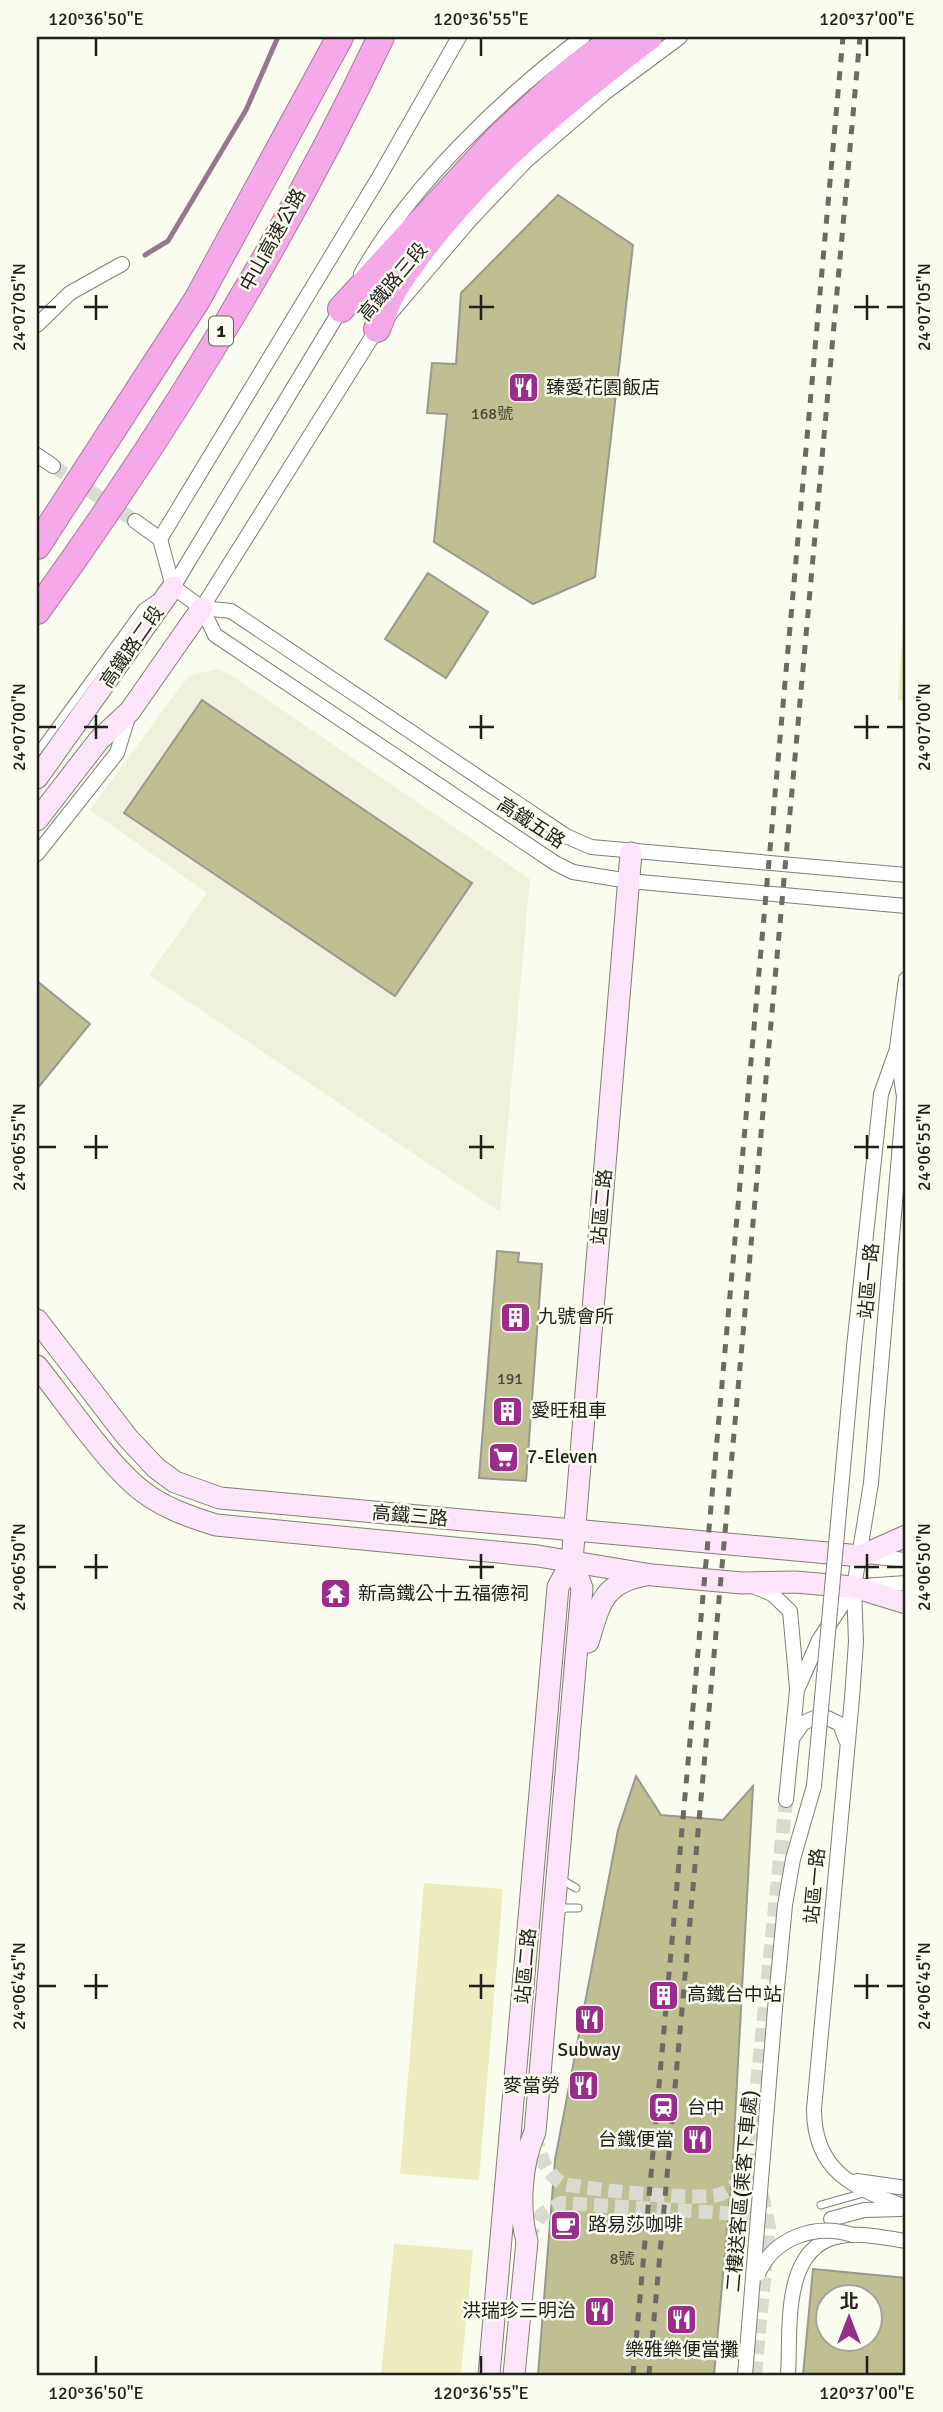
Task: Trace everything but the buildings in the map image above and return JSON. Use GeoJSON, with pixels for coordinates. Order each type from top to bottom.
{"type":"FeatureCollection","features":[{"type":"Feature","properties":{"kind":"highway","name":"中山高速公路"},"geometry":{"type":"LineString","coordinates":[[37,546],[197,300],[340,37]]}},
{"type":"Feature","properties":{"kind":"highway","name":"中山高速公路"},"geometry":{"type":"LineString","coordinates":[[37,611],[131,473],[228,319],[381,37]]}},
{"type":"Feature","properties":{"kind":"highway"},"geometry":{"type":"LineString","coordinates":[[377,329],[395,287],[459,206],[617,37]]}},
{"type":"Feature","properties":{"kind":"highway"},"geometry":{"type":"LineString","coordinates":[[341,309],[488,148],[574,82],[649,37]]}},
{"type":"Feature","properties":{"kind":"street"},"geometry":{"type":"LineString","coordinates":[[160,538],[378,179],[459,37]]}},
{"type":"Feature","properties":{"kind":"street","name":"高鐵路三段"},"geometry":{"type":"LineString","coordinates":[[173,587],[369,259],[427,183],[483,123],[583,37]]}},
{"type":"Feature","properties":{"kind":"street","name":"高鐵路三段"},"geometry":{"type":"LineString","coordinates":[[202,608],[377,329],[470,220],[526,161],[606,92],[680,37]]}},
{"type":"Feature","properties":{"kind":"street"},"geometry":{"type":"LineString","coordinates":[[37,325],[70,293],[122,264]]}},
{"type":"Feature","properties":{"kind":"street"},"geometry":{"type":"LineString","coordinates":[[37,455],[52,466]]}},
{"type":"Feature","properties":{"kind":"street"},"geometry":{"type":"LineString","coordinates":[[135,521],[160,538],[173,587]]}},
{"type":"Feature","properties":{"kind":"street","name":"高鐵五路"},"geometry":{"type":"LineString","coordinates":[[173,587],[202,608],[215,635],[555,863],[573,872],[629,881],[906,906]]}},
{"type":"Feature","properties":{"kind":"street","name":"高鐵路二段"},"geometry":{"type":"LineString","coordinates":[[37,778],[173,587]]}},
{"type":"Feature","properties":{"kind":"street","name":"高鐵五路"},"geometry":{"type":"LineString","coordinates":[[202,608],[231,611],[566,836],[591,847],[631,853],[906,875]]}},
{"type":"Feature","properties":{"kind":"street","name":"高鐵路二段"},"geometry":{"type":"LineString","coordinates":[[37,820],[99,740],[130,711],[202,608]]}},
{"type":"Feature","properties":{"kind":"street","name":"高鐵路二段"},"geometry":{"type":"LineString","coordinates":[[37,854],[117,752],[130,711]]}},
{"type":"Feature","properties":{"kind":"street","name":"站區二路"},"geometry":{"type":"LineString","coordinates":[[489,2375],[558,1587],[572,1561],[575,1530],[631,853]]}},
{"type":"Feature","properties":{"kind":"street","name":"站區一路"},"geometry":{"type":"LineString","coordinates":[[906,979],[897,1048],[904,1097],[871,1483],[854,1587],[856,1642],[848,1748],[814,2109],[816,2140],[821,2153],[845,2178],[868,2192],[906,2208]]}},
{"type":"Feature","properties":{"kind":"street","name":"二樓送客區(乘客下車處)"},"geometry":{"type":"LineString","coordinates":[[745,2375],[785,1905],[793,1859],[814,1786],[881,1094],[897,1048]]}},
{"type":"Feature","properties":{"kind":"street","name":"高鐵三路"},"geometry":{"type":"LineString","coordinates":[[37,1320],[140,1452],[175,1482],[197,1492],[246,1502],[906,1560]]}},
{"type":"Feature","properties":{"kind":"street","name":"高鐵三路"},"geometry":{"type":"LineString","coordinates":[[37,1366],[121,1471],[141,1491],[192,1518],[244,1528],[572,1561],[652,1574],[742,1583],[795,1582],[854,1587],[906,1583]]}},
{"type":"Feature","properties":{"kind":"street","name":"高鐵三路"},"geometry":{"type":"LineString","coordinates":[[861,1556],[906,1536]]}},
{"type":"Feature","properties":{"kind":"street","name":"站區二路"},"geometry":{"type":"LineString","coordinates":[[514,2375],[527,2241],[522,2221],[527,2149],[535,2132],[582,1588],[572,1561]]}},
{"type":"Feature","properties":{"kind":"street"},"geometry":{"type":"LineString","coordinates":[[574,1687],[598,1605],[616,1586],[652,1574]]}},
{"type":"Feature","properties":{"kind":"street"},"geometry":{"type":"LineString","coordinates":[[742,1583],[772,1594],[790,1611],[797,1690]]}},
{"type":"Feature","properties":{"kind":"street","name":"高鐵三路"},"geometry":{"type":"LineString","coordinates":[[854,1587],[906,1603]]}},
{"type":"Feature","properties":{"kind":"street","name":"站區一路"},"geometry":{"type":"LineString","coordinates":[[786,1800],[797,1690],[819,1640],[854,1587]]}},
{"type":"Feature","properties":{"kind":"street"},"geometry":{"type":"LineString","coordinates":[[791,1745],[803,1723],[821,1715],[840,1724],[848,1748]]}},
{"type":"Feature","properties":{"kind":"street"},"geometry":{"type":"LineString","coordinates":[[845,2178],[906,2189]]}},
{"type":"Feature","properties":{"kind":"street","name":"站區一路"},"geometry":{"type":"LineString","coordinates":[[831,2218],[864,2210],[906,2208]]}},
{"type":"Feature","properties":{"kind":"street"},"geometry":{"type":"LineString","coordinates":[[753,2290],[765,2260],[787,2241],[816,2230],[836,2229],[853,2235],[906,2241]]}},
{"type":"Feature","properties":{"kind":"street"},"geometry":{"type":"LineString","coordinates":[[788,2375],[795,2289],[802,2262],[821,2242],[853,2235]]}},
{"type":"Feature","properties":{"kind":"lane","name":"高鐵路二段"},"geometry":{"type":"LineString","coordinates":[[37,752],[142,608],[173,587]]}},
{"type":"Feature","properties":{"kind":"lane"},"geometry":{"type":"LineString","coordinates":[[558,1871],[564,1883],[576,1888]]}},
{"type":"Feature","properties":{"kind":"lane"},"geometry":{"type":"LineString","coordinates":[[554,1926],[560,1911],[571,1907],[578,1908]]}},
{"type":"Feature","properties":{"kind":"lane"},"geometry":{"type":"LineString","coordinates":[[821,2205],[868,2192],[906,2189]]}},
{"type":"Feature","properties":{"kind":"shaded area"},"geometry":{"type":"Polygon","coordinates":[[[217,669],[231,675],[530,879],[500,1212],[149,975],[207,893],[90,810],[183,683],[192,675],[217,669]]]}},
{"type":"Feature","properties":{"kind":"green space"},"geometry":{"type":"Polygon","coordinates":[[[906,578],[906,701],[898,700],[906,578]]]}},
{"type":"Feature","properties":{"kind":"green space"},"geometry":{"type":"Polygon","coordinates":[[[424,1883],[503,1889],[479,2180],[400,2174],[424,1883]]]}},
{"type":"Feature","properties":{"kind":"green space"},"geometry":{"type":"Polygon","coordinates":[[[394,2244],[473,2250],[461,2375],[381,2375],[394,2244]]]}},
{"type":"Feature","properties":{"kind":"waterway"},"geometry":{"type":"LineString","coordinates":[[145,255],[168,241],[246,110],[278,37]]}},
{"type":"Feature","properties":{"kind":"tunnel"},"geometry":{"type":"LineString","coordinates":[[53,466],[135,521]]}},
{"type":"Feature","properties":{"kind":"tunnel"},"geometry":{"type":"LineString","coordinates":[[755,2375],[769,2227],[751,2143],[786,1800]]}},
{"type":"Feature","properties":{"kind":"tunnel"},"geometry":{"type":"LineString","coordinates":[[535,2134],[547,2168],[563,2184],[644,2194],[692,2197],[721,2194],[737,2182],[744,2171],[750,2151]]}},
{"type":"Feature","properties":{"kind":"tunnel"},"geometry":{"type":"LineString","coordinates":[[527,2239],[542,2214],[561,2203],[755,2215],[766,2221]]}},
{"type":"Feature","properties":{"kind":"railway"},"geometry":{"type":"LineString","coordinates":[[633,2375],[843,37]]}},
{"type":"Feature","properties":{"kind":"railway"},"geometry":{"type":"LineString","coordinates":[[649,2375],[860,37]]}},
{"type":"Feature","properties":{"kind":"place","name":"臻愛花園飯店"},"geometry":{"type":"Point","coordinates":[523,388]}},
{"type":"Feature","properties":{"kind":"place","name":"九號會所"},"geometry":{"type":"Point","coordinates":[515,1317]}},
{"type":"Feature","properties":{"kind":"place","name":"愛旺租車"},"geometry":{"type":"Point","coordinates":[508,1411]}},
{"type":"Feature","properties":{"kind":"place","name":"7-Eleven"},"geometry":{"type":"Point","coordinates":[504,1457]}},
{"type":"Feature","properties":{"kind":"place","name":"新高鐵公十五福德祠"},"geometry":{"type":"Point","coordinates":[335,1594]}},
{"type":"Feature","properties":{"kind":"place","name":"高鐵台中站"},"geometry":{"type":"Point","coordinates":[664,1995]}},
{"type":"Feature","properties":{"kind":"place","name":"Subway"},"geometry":{"type":"Point","coordinates":[589,2019]}},
{"type":"Feature","properties":{"kind":"place","name":"麥當勞"},"geometry":{"type":"Point","coordinates":[583,2086]}},
{"type":"Feature","properties":{"kind":"place","name":"台中"},"geometry":{"type":"Point","coordinates":[664,2108]}},
{"type":"Feature","properties":{"kind":"place","name":"台鐵便當"},"geometry":{"type":"Point","coordinates":[697,2140]}},
{"type":"Feature","properties":{"kind":"place","name":"路易莎咖啡"},"geometry":{"type":"Point","coordinates":[565,2225]}},
{"type":"Feature","properties":{"kind":"place","name":"洪瑞珍三明治"},"geometry":{"type":"Point","coordinates":[599,2311]}},
{"type":"Feature","properties":{"kind":"place","name":"樂雅樂便當攤"},"geometry":{"type":"Point","coordinates":[682,2319]}}]}
